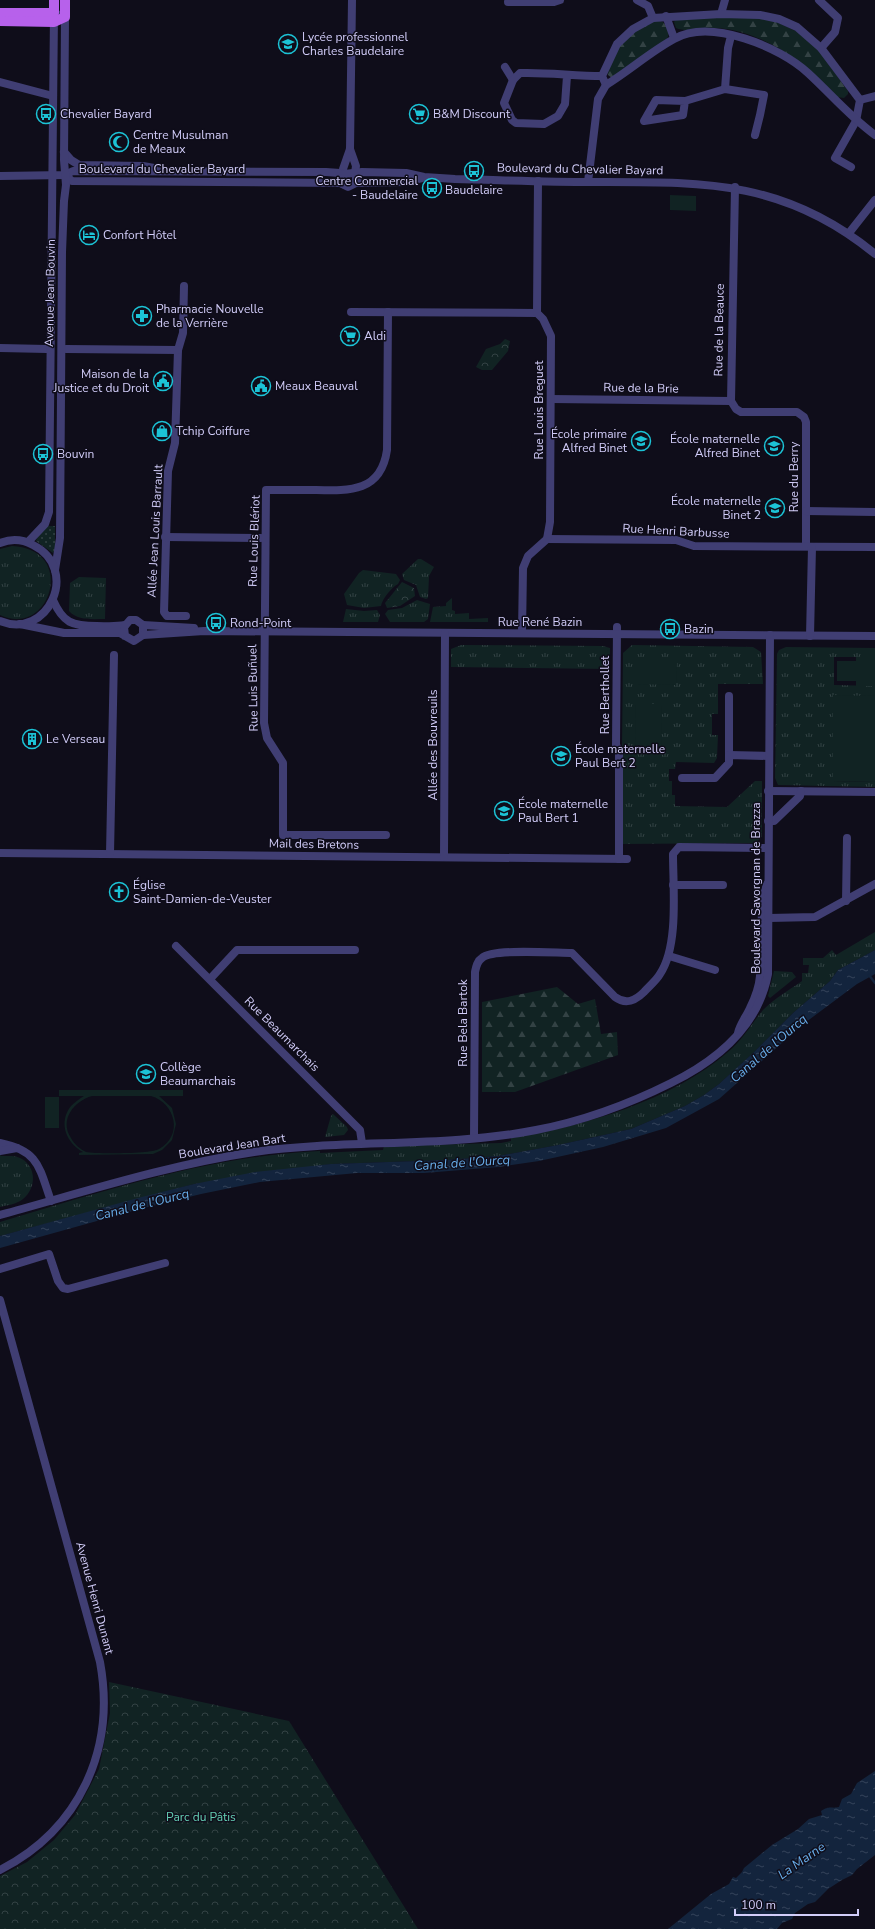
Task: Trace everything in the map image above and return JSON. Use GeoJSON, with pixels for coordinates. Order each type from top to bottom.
{"type":"FeatureCollection","features":[{"type":"Feature","properties":{"kind":"main road"},"geometry":{"type":"LineString","coordinates":[[54,0],[54,18]]}},
{"type":"Feature","properties":{"kind":"main road"},"geometry":{"type":"LineString","coordinates":[[0,21],[65,18],[65,0]]}},
{"type":"Feature","properties":{"kind":"main road"},"geometry":{"type":"LineString","coordinates":[[0,13],[54,18]]}},
{"type":"Feature","properties":{"kind":"street"},"geometry":{"type":"LineString","coordinates":[[343,178],[350,149],[352,0]]}},
{"type":"Feature","properties":{"kind":"street"},"geometry":{"type":"LineString","coordinates":[[508,2],[554,2],[560,0]]}},
{"type":"Feature","properties":{"kind":"street"},"geometry":{"type":"LineString","coordinates":[[637,0],[649,3],[653,18]]}},
{"type":"Feature","properties":{"kind":"street"},"geometry":{"type":"LineString","coordinates":[[721,14],[725,0]]}},
{"type":"Feature","properties":{"kind":"street"},"geometry":{"type":"LineString","coordinates":[[819,0],[838,18],[835,32],[821,48]]}},
{"type":"Feature","properties":{"kind":"street"},"geometry":{"type":"LineString","coordinates":[[606,85],[602,76],[612,53],[621,40],[633,29],[653,18],[666,16],[721,14],[760,15],[779,19],[797,27],[821,48],[860,100],[856,121],[835,158],[851,167]]}},
{"type":"Feature","properties":{"kind":"street"},"geometry":{"type":"LineString","coordinates":[[666,16],[674,38]]}},
{"type":"Feature","properties":{"kind":"street","name":"Avenue Jean Bouvin"},"geometry":{"type":"LineString","coordinates":[[28,542],[44,524],[49,512],[52,96],[54,18]]}},
{"type":"Feature","properties":{"kind":"street","name":"Avenue Jean Bouvin"},"geometry":{"type":"LineString","coordinates":[[53,600],[57,581],[55,570],[60,538],[61,360],[65,175],[65,18]]}},
{"type":"Feature","properties":{"kind":"street"},"geometry":{"type":"LineString","coordinates":[[588,182],[598,99],[606,85],[674,38],[707,32],[749,40],[772,50],[796,64],[856,121],[875,135]]}},
{"type":"Feature","properties":{"kind":"street"},"geometry":{"type":"LineString","coordinates":[[725,89],[728,48],[731,36]]}},
{"type":"Feature","properties":{"kind":"street"},"geometry":{"type":"LineString","coordinates":[[505,67],[513,80]]}},
{"type":"Feature","properties":{"kind":"street"},"geometry":{"type":"LineString","coordinates":[[567,76],[566,104],[558,116],[553,120],[539,125],[520,124],[512,120],[504,102],[513,80],[520,73],[560,73],[567,76],[602,76]]}},
{"type":"Feature","properties":{"kind":"street"},"geometry":{"type":"LineString","coordinates":[[0,82],[52,96]]}},
{"type":"Feature","properties":{"kind":"street"},"geometry":{"type":"LineString","coordinates":[[685,101],[683,115],[644,121],[656,100],[685,101],[725,89],[764,95],[755,135]]}},
{"type":"Feature","properties":{"kind":"street"},"geometry":{"type":"LineString","coordinates":[[860,100],[875,96]]}},
{"type":"Feature","properties":{"kind":"street"},"geometry":{"type":"LineString","coordinates":[[350,149],[356,166],[356,183]]}},
{"type":"Feature","properties":{"kind":"street","name":"Boulevard du Chevalier Bayard"},"geometry":{"type":"LineString","coordinates":[[64,152],[71,160],[79,165],[144,166],[171,171]]}},
{"type":"Feature","properties":{"kind":"street","name":"Boulevard du Chevalier Bayard"},"geometry":{"type":"LineString","coordinates":[[424,177],[406,182],[356,183],[350,186],[343,178],[340,173],[326,172],[72,171],[65,175],[72,181],[78,181],[343,178],[355,173],[406,173],[424,177],[588,182],[675,182],[735,187],[791,203],[849,233],[875,254]]}},
{"type":"Feature","properties":{"kind":"street"},"geometry":{"type":"LineString","coordinates":[[0,176],[65,175]]}},
{"type":"Feature","properties":{"kind":"street"},"geometry":{"type":"LineString","coordinates":[[351,312],[537,313],[538,181]]}},
{"type":"Feature","properties":{"kind":"street","name":"Rue de la Beauce"},"geometry":{"type":"LineString","coordinates":[[730,400],[735,187]]}},
{"type":"Feature","properties":{"kind":"street"},"geometry":{"type":"LineString","coordinates":[[849,233],[875,200]]}},
{"type":"Feature","properties":{"kind":"street","name":"Allée Jean Louis Barrault"},"geometry":{"type":"LineString","coordinates":[[184,286],[183,333],[178,350],[175,443],[168,471],[164,612],[167,616],[186,616]]}},
{"type":"Feature","properties":{"kind":"street","name":"Rue Louis Blériot"},"geometry":{"type":"LineString","coordinates":[[264,631],[266,490],[357,489],[372,480],[379,472],[384,461],[387,450],[388,312]]}},
{"type":"Feature","properties":{"kind":"street","name":"Rue Louis Breguet"},"geometry":{"type":"LineString","coordinates":[[537,313],[543,319],[551,336],[550,522],[547,539]]}},
{"type":"Feature","properties":{"kind":"street"},"geometry":{"type":"LineString","coordinates":[[0,348],[47,349]]}},
{"type":"Feature","properties":{"kind":"street"},"geometry":{"type":"LineString","coordinates":[[66,349],[178,350]]}},
{"type":"Feature","properties":{"kind":"street","name":"Rue de la Brie"},"geometry":{"type":"LineString","coordinates":[[551,399],[730,400]]}},
{"type":"Feature","properties":{"kind":"street","name":"Rue du Berry"},"geometry":{"type":"LineString","coordinates":[[730,400],[736,409],[741,412],[797,412],[804,417],[806,422],[806,511],[809,547],[810,636]]}},
{"type":"Feature","properties":{"kind":"street"},"geometry":{"type":"LineString","coordinates":[[806,511],[875,512]]}},
{"type":"Feature","properties":{"kind":"street"},"geometry":{"type":"LineString","coordinates":[[165,537],[261,538]]}},
{"type":"Feature","properties":{"kind":"street"},"geometry":{"type":"LineString","coordinates":[[522,634],[523,568],[528,556],[547,539]]}},
{"type":"Feature","properties":{"kind":"street","name":"Rue Henri Barbusse"},"geometry":{"type":"LineString","coordinates":[[547,539],[676,540],[694,546],[875,547]]}},
{"type":"Feature","properties":{"kind":"street"},"geometry":{"type":"LineString","coordinates":[[0,543],[17,540],[28,542],[40,548],[49,558],[55,570]]}},
{"type":"Feature","properties":{"kind":"street"},"geometry":{"type":"LineString","coordinates":[[1,623],[20,624],[64,633],[120,634],[134,641],[144,635],[144,625],[133,619],[125,625],[76,625],[64,618],[53,600],[38,618],[20,624]]}},
{"type":"Feature","properties":{"kind":"street"},"geometry":{"type":"LineString","coordinates":[[125,625],[123,630],[125,636]]}},
{"type":"Feature","properties":{"kind":"street","name":"Rue René Bazin"},"geometry":{"type":"LineString","coordinates":[[144,625],[194,628],[204,631]]}},
{"type":"Feature","properties":{"kind":"street","name":"Rue René Bazin"},"geometry":{"type":"LineString","coordinates":[[144,635],[204,631],[522,634],[617,630],[810,636],[875,636]]}},
{"type":"Feature","properties":{"kind":"street","name":"Rue Berthollet"},"geometry":{"type":"LineString","coordinates":[[617,630],[616,746],[619,751],[619,859]]}},
{"type":"Feature","properties":{"kind":"street","name":"Rue Luis Buñuel"},"geometry":{"type":"LineString","coordinates":[[264,631],[264,723],[266,738],[283,763],[283,835],[386,835]]}},
{"type":"Feature","properties":{"kind":"street","name":"Allée des Bouvreuils"},"geometry":{"type":"LineString","coordinates":[[444,857],[445,633]]}},
{"type":"Feature","properties":{"kind":"street","name":"Boulevard Savorgnan de Brazza"},"geometry":{"type":"LineString","coordinates":[[474,1138],[553,1127],[589,1116],[663,1087],[697,1068],[737,1037],[754,1013],[766,983],[769,967],[770,918],[768,791],[770,635]]}},
{"type":"Feature","properties":{"kind":"street"},"geometry":{"type":"LineString","coordinates":[[110,854],[114,655]]}},
{"type":"Feature","properties":{"kind":"street"},"geometry":{"type":"LineString","coordinates":[[682,778],[715,778],[729,764],[729,696]]}},
{"type":"Feature","properties":{"kind":"street"},"geometry":{"type":"LineString","coordinates":[[729,755],[769,756]]}},
{"type":"Feature","properties":{"kind":"street"},"geometry":{"type":"LineString","coordinates":[[768,791],[875,792]]}},
{"type":"Feature","properties":{"kind":"street"},"geometry":{"type":"LineString","coordinates":[[768,821],[774,821],[800,796],[800,791]]}},
{"type":"Feature","properties":{"kind":"street"},"geometry":{"type":"LineString","coordinates":[[846,901],[847,838]]}},
{"type":"Feature","properties":{"kind":"street","name":"Rue Bela Bartok"},"geometry":{"type":"LineString","coordinates":[[474,1138],[475,972],[479,960],[482,957],[496,952],[572,952],[615,997],[626,1002],[635,1000],[660,975],[669,956],[673,937],[673,854],[679,847],[768,848]]}},
{"type":"Feature","properties":{"kind":"street","name":"Mail des Bretons"},"geometry":{"type":"LineString","coordinates":[[0,853],[627,859]]}},
{"type":"Feature","properties":{"kind":"street"},"geometry":{"type":"LineString","coordinates":[[737,1037],[740,1026],[754,998],[760,979],[762,957],[762,897],[769,878]]}},
{"type":"Feature","properties":{"kind":"street"},"geometry":{"type":"LineString","coordinates":[[770,918],[815,917],[875,884]]}},
{"type":"Feature","properties":{"kind":"street"},"geometry":{"type":"LineString","coordinates":[[673,885],[723,885]]}},
{"type":"Feature","properties":{"kind":"street","name":"Rue Beaumarchais"},"geometry":{"type":"LineString","coordinates":[[176,946],[360,1130],[362,1143]]}},
{"type":"Feature","properties":{"kind":"street"},"geometry":{"type":"LineString","coordinates":[[210,979],[237,950],[355,950]]}},
{"type":"Feature","properties":{"kind":"street"},"geometry":{"type":"LineString","coordinates":[[669,956],[715,970]]}},
{"type":"Feature","properties":{"kind":"street","name":"Boulevard Jean Bart"},"geometry":{"type":"LineString","coordinates":[[0,1215],[201,1161],[291,1148],[474,1138]]}},
{"type":"Feature","properties":{"kind":"street"},"geometry":{"type":"LineString","coordinates":[[0,1143],[9,1144],[29,1154],[38,1165],[51,1201]]}},
{"type":"Feature","properties":{"kind":"street"},"geometry":{"type":"LineString","coordinates":[[0,1151],[17,1148]]}},
{"type":"Feature","properties":{"kind":"street"},"geometry":{"type":"LineString","coordinates":[[0,1269],[49,1254],[58,1281],[63,1288],[68,1289],[165,1263]]}},
{"type":"Feature","properties":{"kind":"street","name":"Avenue Henri Dunant"},"geometry":{"type":"LineString","coordinates":[[0,1300],[100,1662],[105,1708],[99,1745],[92,1771],[81,1794],[67,1815],[46,1839],[28,1854],[0,1870]]}},
{"type":"Feature","properties":{"kind":"green space"},"geometry":{"type":"Polygon","coordinates":[[[677,17],[768,18],[802,34],[814,44],[848,91],[848,94],[844,98],[837,97],[799,61],[768,43],[752,36],[718,28],[686,30],[676,28],[674,22],[677,17]]]}},
{"type":"Feature","properties":{"kind":"green space"},"geometry":{"type":"Polygon","coordinates":[[[657,20],[663,22],[669,30],[668,37],[665,42],[612,78],[608,75],[607,71],[619,45],[641,27],[657,20]]]}},
{"type":"Feature","properties":{"kind":"green space"},"geometry":{"type":"Polygon","coordinates":[[[670,195],[696,196],[696,211],[670,210],[670,195]]]}},
{"type":"Feature","properties":{"kind":"green space"},"geometry":{"type":"Polygon","coordinates":[[[505,339],[510,341],[508,351],[492,370],[482,370],[476,367],[486,349],[500,344],[505,339]]]}},
{"type":"Feature","properties":{"kind":"green space"},"geometry":{"type":"Polygon","coordinates":[[[47,526],[55,526],[55,551],[53,553],[36,541],[47,526]]]}},
{"type":"Feature","properties":{"kind":"green space"},"geometry":{"type":"Polygon","coordinates":[[[12,546],[32,551],[45,561],[50,575],[50,591],[43,605],[32,615],[18,619],[0,615],[0,549],[12,546]]]}},
{"type":"Feature","properties":{"kind":"green space"},"geometry":{"type":"Polygon","coordinates":[[[418,559],[421,559],[434,567],[429,576],[428,598],[426,599],[420,597],[416,585],[404,580],[402,574],[418,559]]]}},
{"type":"Feature","properties":{"kind":"green space"},"geometry":{"type":"Polygon","coordinates":[[[363,570],[396,574],[400,580],[385,597],[381,606],[364,608],[347,605],[344,594],[359,573],[363,570]]]}},
{"type":"Feature","properties":{"kind":"green space"},"geometry":{"type":"Polygon","coordinates":[[[79,577],[106,578],[105,619],[81,618],[69,611],[70,583],[79,577]]]}},
{"type":"Feature","properties":{"kind":"green space"},"geometry":{"type":"Polygon","coordinates":[[[402,582],[414,588],[415,596],[400,606],[387,608],[385,603],[402,582]]]}},
{"type":"Feature","properties":{"kind":"green space"},"geometry":{"type":"Polygon","coordinates":[[[452,598],[452,610],[455,611],[455,614],[469,613],[469,619],[488,618],[488,622],[430,622],[433,607],[446,606],[446,603],[452,598]]]}},
{"type":"Feature","properties":{"kind":"green space"},"geometry":{"type":"Polygon","coordinates":[[[417,600],[430,604],[428,619],[424,622],[390,622],[385,614],[388,610],[402,608],[417,600]]]}},
{"type":"Feature","properties":{"kind":"green space"},"geometry":{"type":"Polygon","coordinates":[[[346,609],[364,611],[377,610],[380,615],[378,622],[343,622],[346,609]]]}},
{"type":"Feature","properties":{"kind":"green space"},"geometry":{"type":"Polygon","coordinates":[[[461,645],[603,646],[610,648],[610,669],[451,667],[451,649],[461,645]]]}},
{"type":"Feature","properties":{"kind":"green space"},"geometry":{"type":"Polygon","coordinates":[[[632,645],[753,647],[761,652],[763,684],[718,684],[718,714],[712,714],[712,735],[718,735],[717,758],[714,763],[676,762],[675,769],[669,769],[669,781],[672,781],[672,795],[675,795],[675,806],[727,807],[755,781],[762,781],[762,837],[755,843],[621,844],[623,653],[632,645]]]}},
{"type":"Feature","properties":{"kind":"green space"},"geometry":{"type":"Polygon","coordinates":[[[786,647],[875,648],[875,657],[834,657],[834,685],[875,686],[875,696],[833,696],[833,781],[875,782],[875,787],[778,785],[775,778],[777,654],[779,650],[786,647]]]}},
{"type":"Feature","properties":{"kind":"green space"},"geometry":{"type":"Polygon","coordinates":[[[856,657],[875,657],[875,686],[856,686],[856,681],[837,681],[837,661],[856,661],[856,657]]]}},
{"type":"Feature","properties":{"kind":"green space"},"geometry":{"type":"Polygon","coordinates":[[[637,662],[677,662],[676,685],[637,684],[637,662]]]}},
{"type":"Feature","properties":{"kind":"green space"},"geometry":{"type":"Polygon","coordinates":[[[833,695],[875,696],[875,782],[833,781],[833,695]]]}},
{"type":"Feature","properties":{"kind":"green space"},"geometry":{"type":"Polygon","coordinates":[[[636,704],[662,704],[661,753],[635,753],[636,704]]]}},
{"type":"Feature","properties":{"kind":"green space"},"geometry":{"type":"Polygon","coordinates":[[[875,932],[875,950],[838,970],[830,981],[793,1013],[719,1084],[685,1106],[631,1129],[498,1156],[447,1160],[331,1164],[194,1184],[0,1236],[0,1222],[118,1187],[198,1167],[279,1154],[320,1151],[320,1153],[383,1150],[384,1146],[501,1143],[511,1141],[511,1138],[567,1127],[626,1109],[681,1084],[706,1069],[728,1052],[743,1037],[767,1006],[802,981],[802,973],[808,973],[809,965],[803,965],[803,958],[823,958],[832,950],[836,955],[875,932]]]}},
{"type":"Feature","properties":{"kind":"green space"},"geometry":{"type":"Polygon","coordinates":[[[774,971],[792,972],[796,977],[770,998],[768,996],[774,971]]]}},
{"type":"Feature","properties":{"kind":"green space"},"geometry":{"type":"Polygon","coordinates":[[[557,987],[578,1004],[595,999],[601,1034],[617,1032],[618,1055],[515,1092],[482,1092],[482,1002],[557,987]]]}},
{"type":"Feature","properties":{"kind":"green space"},"geometry":{"type":"Polygon","coordinates":[[[59,1090],[183,1090],[183,1096],[159,1096],[172,1108],[176,1124],[172,1140],[162,1150],[153,1154],[79,1155],[79,1153],[83,1152],[68,1138],[65,1119],[71,1106],[84,1096],[59,1096],[59,1090]],[[92,1096],[79,1102],[70,1112],[68,1118],[68,1131],[72,1140],[79,1148],[91,1153],[135,1153],[159,1149],[167,1143],[172,1136],[174,1128],[173,1120],[171,1112],[166,1105],[151,1096],[92,1096]]]}},
{"type":"Feature","properties":{"kind":"green space"},"geometry":{"type":"Polygon","coordinates":[[[45,1097],[59,1097],[59,1128],[45,1128],[45,1097]]]}},
{"type":"Feature","properties":{"kind":"green space"},"geometry":{"type":"Polygon","coordinates":[[[333,1114],[347,1127],[348,1130],[344,1135],[325,1137],[331,1116],[333,1114]]]}},
{"type":"Feature","properties":{"kind":"green space"},"geometry":{"type":"Polygon","coordinates":[[[0,1153],[1,1156],[15,1156],[22,1159],[30,1168],[33,1179],[30,1190],[21,1201],[0,1207],[0,1153]]]}},
{"type":"Feature","properties":{"kind":"green space","name":"Parc du Pâtis"},"geometry":{"type":"Polygon","coordinates":[[[109,1682],[289,1721],[418,1929],[0,1929],[0,1876],[27,1862],[54,1840],[75,1815],[99,1769],[110,1713],[109,1682]]]}},
{"type":"Feature","properties":{"kind":"water","name":"Canal de l'Ourcq"},"geometry":{"type":"Polygon","coordinates":[[[875,950],[875,974],[857,984],[802,1025],[719,1099],[666,1128],[603,1147],[539,1161],[498,1167],[424,1173],[357,1173],[260,1182],[201,1194],[140,1209],[0,1248],[0,1236],[138,1198],[194,1184],[255,1172],[331,1164],[447,1160],[498,1156],[631,1129],[685,1106],[719,1084],[793,1013],[830,981],[838,970],[875,950]]]}},
{"type":"Feature","properties":{"kind":"water","name":"La Marne"},"geometry":{"type":"Polygon","coordinates":[[[875,1771],[875,1855],[857,1869],[852,1875],[828,1889],[815,1902],[808,1904],[795,1913],[792,1919],[782,1923],[777,1929],[668,1929],[711,1894],[729,1884],[733,1877],[736,1878],[744,1868],[772,1845],[798,1829],[809,1819],[822,1815],[821,1811],[824,1809],[839,1807],[842,1799],[851,1794],[857,1783],[875,1771]]]}},
{"type":"Feature","properties":{"kind":"waterway"},"geometry":{"type":"LineString","coordinates":[[869,975],[875,983]]}},
{"type":"Feature","properties":{"kind":"place","name":"Lycée professionnel Charles Baudelaire"},"geometry":{"type":"Point","coordinates":[288,44]}},
{"type":"Feature","properties":{"kind":"place","name":"Chevalier Bayard"},"geometry":{"type":"Point","coordinates":[46,114]}},
{"type":"Feature","properties":{"kind":"place","name":"B&M Discount"},"geometry":{"type":"Point","coordinates":[419,114]}},
{"type":"Feature","properties":{"kind":"place","name":"Centre Musulman de Meaux"},"geometry":{"type":"Point","coordinates":[119,142]}},
{"type":"Feature","properties":{"kind":"place","name":"Baudelaire"},"geometry":{"type":"Point","coordinates":[474,171]}},
{"type":"Feature","properties":{"kind":"place","name":"Centre Commercial - Baudelaire"},"geometry":{"type":"Point","coordinates":[432,188]}},
{"type":"Feature","properties":{"kind":"place","name":"Confort Hôtel"},"geometry":{"type":"Point","coordinates":[89,235]}},
{"type":"Feature","properties":{"kind":"place","name":"Pharmacie Nouvelle de la Verrière"},"geometry":{"type":"Point","coordinates":[142,316]}},
{"type":"Feature","properties":{"kind":"place","name":"Aldi"},"geometry":{"type":"Point","coordinates":[350,336]}},
{"type":"Feature","properties":{"kind":"place","name":"Maison de la Justice et du Droit"},"geometry":{"type":"Point","coordinates":[163,381]}},
{"type":"Feature","properties":{"kind":"place","name":"Meaux Beauval"},"geometry":{"type":"Point","coordinates":[261,386]}},
{"type":"Feature","properties":{"kind":"place","name":"Tchip Coiffure"},"geometry":{"type":"Point","coordinates":[162,431]}},
{"type":"Feature","properties":{"kind":"place","name":"École primaire Alfred Binet"},"geometry":{"type":"Point","coordinates":[641,441]}},
{"type":"Feature","properties":{"kind":"place","name":"École maternelle Alfred Binet"},"geometry":{"type":"Point","coordinates":[774,446]}},
{"type":"Feature","properties":{"kind":"place","name":"Bouvin"},"geometry":{"type":"Point","coordinates":[43,454]}},
{"type":"Feature","properties":{"kind":"place","name":"École maternelle Binet 2"},"geometry":{"type":"Point","coordinates":[775,508]}},
{"type":"Feature","properties":{"kind":"place","name":"Rond-Point"},"geometry":{"type":"Point","coordinates":[216,623]}},
{"type":"Feature","properties":{"kind":"place","name":"Bazin"},"geometry":{"type":"Point","coordinates":[670,629]}},
{"type":"Feature","properties":{"kind":"place","name":"Le Verseau"},"geometry":{"type":"Point","coordinates":[32,739]}},
{"type":"Feature","properties":{"kind":"place","name":"École maternelle Paul Bert 2"},"geometry":{"type":"Point","coordinates":[561,756]}},
{"type":"Feature","properties":{"kind":"place","name":"École maternelle Paul Bert 1"},"geometry":{"type":"Point","coordinates":[504,811]}},
{"type":"Feature","properties":{"kind":"place","name":"Église Saint-Damien-de-Veuster"},"geometry":{"type":"Point","coordinates":[119,892]}},
{"type":"Feature","properties":{"kind":"place","name":"Collège Beaumarchais"},"geometry":{"type":"Point","coordinates":[146,1074]}}]}
